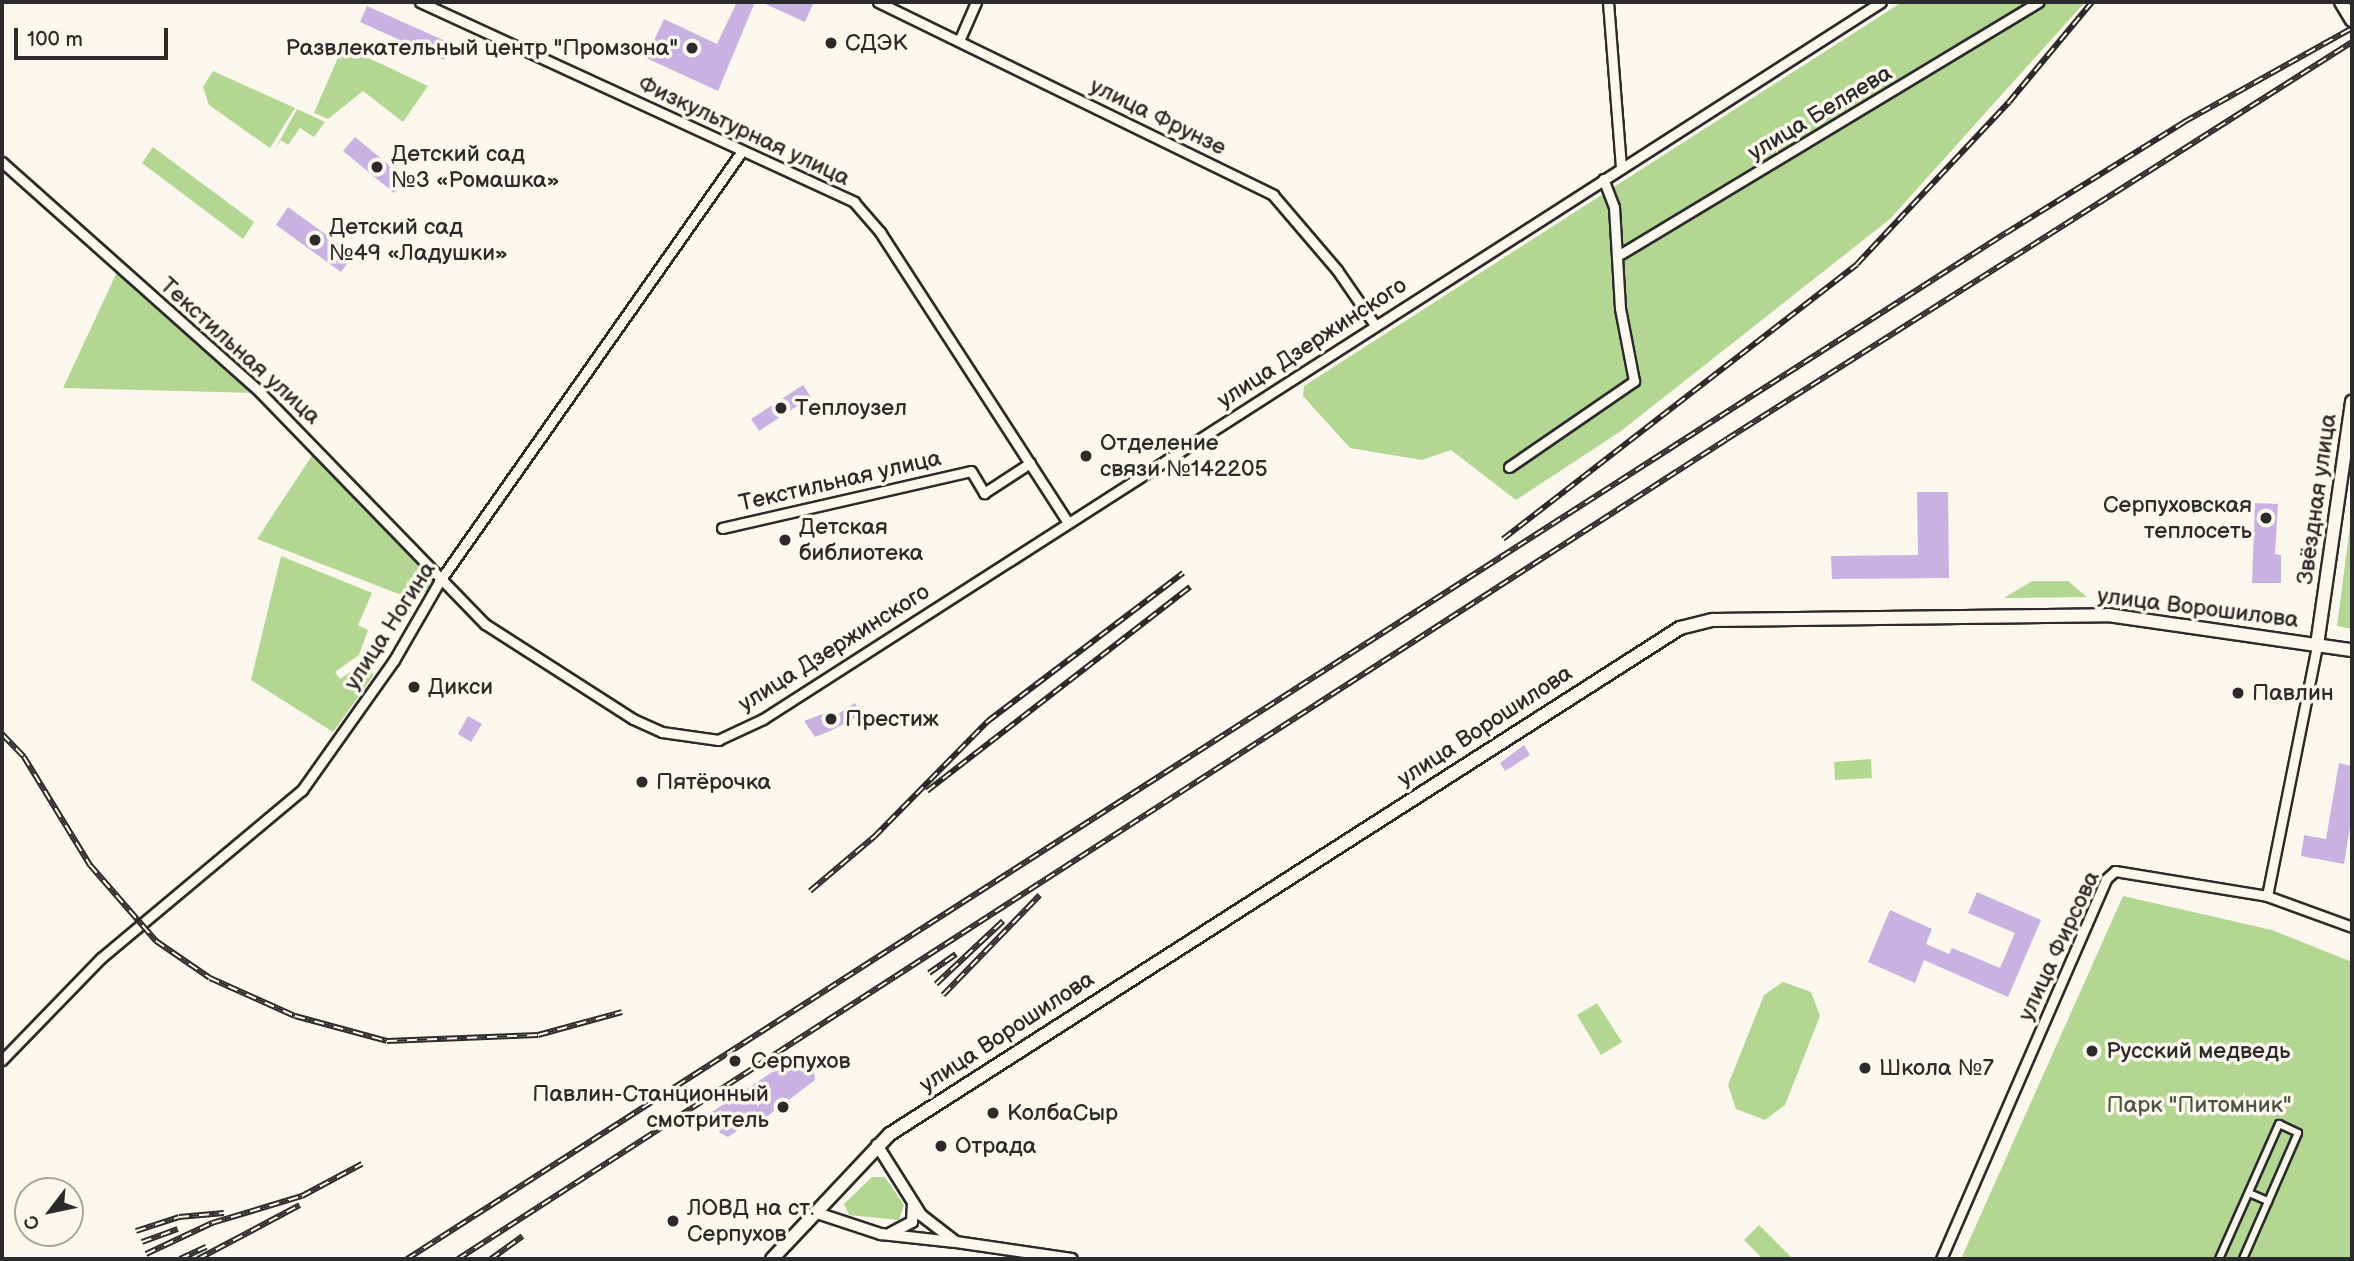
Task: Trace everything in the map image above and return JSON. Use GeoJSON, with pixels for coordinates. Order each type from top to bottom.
{"type":"FeatureCollection","features":[{"type":"Feature","properties":{"kind":"main road"},"geometry":{"type":"LineString","coordinates":[[2341,2],[2352,20]]}},
{"type":"Feature","properties":{"kind":"main road","name":"Звёздная улица"},"geometry":{"type":"LineString","coordinates":[[2317,645],[2352,401]]}},
{"type":"Feature","properties":{"kind":"main road","name":"улица Ворошилова"},"geometry":{"type":"LineString","coordinates":[[772,1259],[877,1145],[990,1067],[1680,628],[1713,620],[2108,615],[2352,650]]}},
{"type":"Feature","properties":{"kind":"street","name":"Физкультурная улица"},"geometry":{"type":"LineString","coordinates":[[420,2],[853,202],[880,232],[1068,523]]}},
{"type":"Feature","properties":{"kind":"street","name":"улица Фрунзе"},"geometry":{"type":"LineString","coordinates":[[878,2],[1273,195],[1337,270],[1374,325]]}},
{"type":"Feature","properties":{"kind":"street"},"geometry":{"type":"LineString","coordinates":[[958,41],[976,2]]}},
{"type":"Feature","properties":{"kind":"street"},"geometry":{"type":"LineString","coordinates":[[1608,2],[1621,167]]}},
{"type":"Feature","properties":{"kind":"street","name":"улица Дзержинского"},"geometry":{"type":"LineString","coordinates":[[439,582],[485,624],[633,719],[662,732],[718,740],[762,719],[1881,2]]}},
{"type":"Feature","properties":{"kind":"street","name":"улица Беляева"},"geometry":{"type":"LineString","coordinates":[[1619,255],[2039,2]]}},
{"type":"Feature","properties":{"kind":"street","name":"улица Ногина"},"geometry":{"type":"LineString","coordinates":[[2,1060],[101,958],[302,790],[394,660],[439,582],[742,151]]}},
{"type":"Feature","properties":{"kind":"street","name":"Текстильная улица"},"geometry":{"type":"LineString","coordinates":[[2,162],[260,391],[439,582]]}},
{"type":"Feature","properties":{"kind":"street"},"geometry":{"type":"LineString","coordinates":[[1509,467],[1632,386],[1620,309],[1619,255],[1614,207],[1603,179]]}},
{"type":"Feature","properties":{"kind":"street","name":"Текстильная улица"},"geometry":{"type":"LineString","coordinates":[[722,528],[971,471],[984,493],[1030,463]]}},
{"type":"Feature","properties":{"kind":"street"},"geometry":{"type":"LineString","coordinates":[[2267,896],[2317,645]]}},
{"type":"Feature","properties":{"kind":"street","name":"улица Фирсова"},"geometry":{"type":"LineString","coordinates":[[1941,1259],[2106,879],[2127,870],[2267,896],[2352,927]]}},
{"type":"Feature","properties":{"kind":"street"},"geometry":{"type":"LineString","coordinates":[[2219,1259],[2279,1124],[2298,1133],[2243,1259]]}},
{"type":"Feature","properties":{"kind":"street"},"geometry":{"type":"LineString","coordinates":[[877,1145],[928,1222],[956,1242]]}},
{"type":"Feature","properties":{"kind":"street"},"geometry":{"type":"LineString","coordinates":[[2249,1192],[2268,1201]]}},
{"type":"Feature","properties":{"kind":"street"},"geometry":{"type":"LineString","coordinates":[[881,1234],[906,1228],[915,1214],[913,1201]]}},
{"type":"Feature","properties":{"kind":"street"},"geometry":{"type":"LineString","coordinates":[[814,1212],[881,1234],[1072,1259]]}},
{"type":"Feature","properties":{"kind":"green space"},"geometry":{"type":"Polygon","coordinates":[[[1902,2],[2085,2],[1890,219],[1621,431],[1516,500],[1451,450],[1422,460],[1350,448],[1303,396],[1304,386],[1902,2]]]}},
{"type":"Feature","properties":{"kind":"green space"},"geometry":{"type":"Polygon","coordinates":[[[343,46],[428,86],[403,122],[363,91],[328,119],[314,113],[343,46]]]}},
{"type":"Feature","properties":{"kind":"green space"},"geometry":{"type":"Polygon","coordinates":[[[213,71],[295,108],[270,148],[209,105],[203,87],[213,71]]]}},
{"type":"Feature","properties":{"kind":"green space"},"geometry":{"type":"Polygon","coordinates":[[[297,109],[325,122],[314,137],[300,128],[288,145],[281,140],[274,151],[297,109]]]}},
{"type":"Feature","properties":{"kind":"green space"},"geometry":{"type":"Polygon","coordinates":[[[153,147],[254,222],[243,239],[142,163],[153,147]]]}},
{"type":"Feature","properties":{"kind":"green space"},"geometry":{"type":"Polygon","coordinates":[[[117,272],[256,393],[63,388],[117,272]]]}},
{"type":"Feature","properties":{"kind":"green space"},"geometry":{"type":"Polygon","coordinates":[[[317,448],[440,586],[409,598],[257,539],[317,448]]]}},
{"type":"Feature","properties":{"kind":"green space"},"geometry":{"type":"Polygon","coordinates":[[[2352,526],[2352,629],[2337,626],[2352,526]]]}},
{"type":"Feature","properties":{"kind":"green space"},"geometry":{"type":"Polygon","coordinates":[[[281,556],[372,593],[358,625],[368,630],[359,655],[335,672],[340,679],[360,665],[373,667],[373,676],[333,732],[251,680],[281,556]]]}},
{"type":"Feature","properties":{"kind":"green space"},"geometry":{"type":"Polygon","coordinates":[[[2032,581],[2068,581],[2087,597],[2004,598],[2032,581]]]}},
{"type":"Feature","properties":{"kind":"green space"},"geometry":{"type":"Polygon","coordinates":[[[1871,759],[1872,778],[1835,780],[1834,762],[1871,759]]]}},
{"type":"Feature","properties":{"kind":"green space","name":"Парк \"Питомник\""},"geometry":{"type":"Polygon","coordinates":[[[2123,896],[2272,930],[2352,962],[2352,1259],[1961,1259],[2123,896]]]}},
{"type":"Feature","properties":{"kind":"green space"},"geometry":{"type":"Polygon","coordinates":[[[1783,982],[1811,992],[1820,1016],[1785,1105],[1765,1120],[1736,1109],[1728,1085],[1764,995],[1783,982]]]}},
{"type":"Feature","properties":{"kind":"green space"},"geometry":{"type":"Polygon","coordinates":[[[1597,1003],[1622,1042],[1601,1055],[1577,1015],[1597,1003]]]}},
{"type":"Feature","properties":{"kind":"green space"},"geometry":{"type":"Polygon","coordinates":[[[872,1177],[885,1177],[904,1205],[899,1220],[849,1215],[844,1204],[872,1177]]]}},
{"type":"Feature","properties":{"kind":"green space"},"geometry":{"type":"Polygon","coordinates":[[[1759,1225],[1793,1259],[1763,1259],[1744,1240],[1759,1225]]]}},
{"type":"Feature","properties":{"kind":"building","name":"Развлекательный центр \"Промзона\""},"geometry":{"type":"Polygon","coordinates":[[[737,2],[755,2],[718,91],[646,58],[664,19],[717,44],[737,2]]]}},
{"type":"Feature","properties":{"kind":"building"},"geometry":{"type":"Polygon","coordinates":[[[761,2],[808,2],[813,4],[805,22],[761,2]]]}},
{"type":"Feature","properties":{"kind":"building"},"geometry":{"type":"Polygon","coordinates":[[[367,6],[452,44],[444,60],[360,22],[367,6]]]}},
{"type":"Feature","properties":{"kind":"building","name":"Детский сад №3 «Ромашка»"},"geometry":{"type":"Polygon","coordinates":[[[355,137],[406,179],[394,193],[343,151],[355,137]]]}},
{"type":"Feature","properties":{"kind":"building","name":"Детский сад №49 «Ладушки»"},"geometry":{"type":"Polygon","coordinates":[[[288,207],[354,255],[341,272],[276,225],[288,207]]]}},
{"type":"Feature","properties":{"kind":"building","name":"Теплоузел"},"geometry":{"type":"Polygon","coordinates":[[[803,385],[811,397],[759,431],[751,419],[803,385]]]}},
{"type":"Feature","properties":{"kind":"building"},"geometry":{"type":"Polygon","coordinates":[[[1917,492],[1948,492],[1949,578],[1832,579],[1831,556],[1918,555],[1917,492]]]}},
{"type":"Feature","properties":{"kind":"building"},"geometry":{"type":"Polygon","coordinates":[[[2255,503],[2278,504],[2275,554],[2281,555],[2281,583],[2252,583],[2255,503]]]}},
{"type":"Feature","properties":{"kind":"building","name":"Престиж"},"geometry":{"type":"Polygon","coordinates":[[[855,703],[862,715],[815,737],[804,721],[833,710],[836,715],[855,703]]]}},
{"type":"Feature","properties":{"kind":"building"},"geometry":{"type":"Polygon","coordinates":[[[468,716],[482,724],[471,742],[458,734],[468,716]]]}},
{"type":"Feature","properties":{"kind":"building"},"geometry":{"type":"Polygon","coordinates":[[[1524,745],[1530,755],[1505,771],[1500,763],[1524,745]]]}},
{"type":"Feature","properties":{"kind":"building"},"geometry":{"type":"Polygon","coordinates":[[[2339,763],[2352,766],[2352,815],[2344,864],[2301,856],[2304,835],[2326,839],[2339,763]]]}},
{"type":"Feature","properties":{"kind":"building"},"geometry":{"type":"Polygon","coordinates":[[[1977,892],[2041,920],[2008,997],[1924,960],[1915,983],[1868,962],[1890,910],[1932,929],[1926,944],[1949,954],[1952,948],[2000,968],[2015,933],[1968,913],[1977,892]]]}},
{"type":"Feature","properties":{"kind":"building","name":"Серпухов"},"geometry":{"type":"Polygon","coordinates":[[[798,1055],[814,1071],[815,1080],[765,1118],[762,1114],[728,1137],[720,1133],[712,1112],[798,1055]]]}},
{"type":"Feature","properties":{"kind":"railway"},"geometry":{"type":"LineString","coordinates":[[1503,539],[1857,264],[2009,102],[2092,2]]}},
{"type":"Feature","properties":{"kind":"railway"},"geometry":{"type":"LineString","coordinates":[[407,1259],[2006,233],[2184,122],[2352,28]]}},
{"type":"Feature","properties":{"kind":"railway"},"geometry":{"type":"LineString","coordinates":[[458,1259],[1727,439],[2352,42]]}},
{"type":"Feature","properties":{"kind":"railway"},"geometry":{"type":"LineString","coordinates":[[810,891],[874,837],[988,721],[1183,573]]}},
{"type":"Feature","properties":{"kind":"railway"},"geometry":{"type":"LineString","coordinates":[[927,791],[1190,587]]}},
{"type":"Feature","properties":{"kind":"railway"},"geometry":{"type":"LineString","coordinates":[[2,734],[24,757],[90,865],[156,941],[210,978],[295,1016],[387,1041],[538,1035],[622,1012]]}},
{"type":"Feature","properties":{"kind":"railway"},"geometry":{"type":"LineString","coordinates":[[943,995],[1040,895]]}},
{"type":"Feature","properties":{"kind":"railway"},"geometry":{"type":"LineString","coordinates":[[936,984],[1003,921]]}},
{"type":"Feature","properties":{"kind":"railway"},"geometry":{"type":"LineString","coordinates":[[929,973],[956,954]]}},
{"type":"Feature","properties":{"kind":"railway"},"geometry":{"type":"LineString","coordinates":[[146,1254],[212,1223],[302,1196],[362,1164]]}},
{"type":"Feature","properties":{"kind":"railway"},"geometry":{"type":"LineString","coordinates":[[198,1259],[300,1205]]}},
{"type":"Feature","properties":{"kind":"railway"},"geometry":{"type":"LineString","coordinates":[[136,1231],[179,1217],[224,1213]]}},
{"type":"Feature","properties":{"kind":"railway"},"geometry":{"type":"LineString","coordinates":[[142,1242],[178,1229]]}},
{"type":"Feature","properties":{"kind":"railway"},"geometry":{"type":"LineString","coordinates":[[491,1259],[523,1236]]}},
{"type":"Feature","properties":{"kind":"railway"},"geometry":{"type":"LineString","coordinates":[[180,1259],[206,1247]]}},
{"type":"Feature","properties":{"kind":"place","name":"СДЭК"},"geometry":{"type":"Point","coordinates":[831,43]}},
{"type":"Feature","properties":{"kind":"place","name":"Развлекательный центр \"Промзона\""},"geometry":{"type":"Point","coordinates":[692,48]}},
{"type":"Feature","properties":{"kind":"place","name":"Детский сад №3 «Ромашка»"},"geometry":{"type":"Point","coordinates":[377,167]}},
{"type":"Feature","properties":{"kind":"place","name":"Детский сад №49 «Ладушки»"},"geometry":{"type":"Point","coordinates":[315,240]}},
{"type":"Feature","properties":{"kind":"place","name":"Теплоузел"},"geometry":{"type":"Point","coordinates":[781,408]}},
{"type":"Feature","properties":{"kind":"place","name":"Отделение связи №142205"},"geometry":{"type":"Point","coordinates":[1086,456]}},
{"type":"Feature","properties":{"kind":"place","name":"Серпуховская теплосеть"},"geometry":{"type":"Point","coordinates":[2266,518]}},
{"type":"Feature","properties":{"kind":"place","name":"Детская библиотека"},"geometry":{"type":"Point","coordinates":[785,540]}},
{"type":"Feature","properties":{"kind":"place","name":"Дикси"},"geometry":{"type":"Point","coordinates":[414,687]}},
{"type":"Feature","properties":{"kind":"place","name":"Павлин"},"geometry":{"type":"Point","coordinates":[2238,693]}},
{"type":"Feature","properties":{"kind":"place","name":"Престиж"},"geometry":{"type":"Point","coordinates":[831,719]}},
{"type":"Feature","properties":{"kind":"place","name":"Пятёрочка"},"geometry":{"type":"Point","coordinates":[642,782]}},
{"type":"Feature","properties":{"kind":"place","name":"Русский медведь"},"geometry":{"type":"Point","coordinates":[2092,1051]}},
{"type":"Feature","properties":{"kind":"place","name":"Серпухов"},"geometry":{"type":"Point","coordinates":[735,1061]}},
{"type":"Feature","properties":{"kind":"place","name":"Школа №7"},"geometry":{"type":"Point","coordinates":[1865,1068]}},
{"type":"Feature","properties":{"kind":"place","name":"Павлин-Станционный смотритель"},"geometry":{"type":"Point","coordinates":[783,1107]}},
{"type":"Feature","properties":{"kind":"place","name":"КолбаСыр"},"geometry":{"type":"Point","coordinates":[993,1113]}},
{"type":"Feature","properties":{"kind":"place","name":"Отрада"},"geometry":{"type":"Point","coordinates":[941,1146]}},
{"type":"Feature","properties":{"kind":"place","name":"ЛОВД на ст. Серпухов"},"geometry":{"type":"Point","coordinates":[673,1221]}}]}
